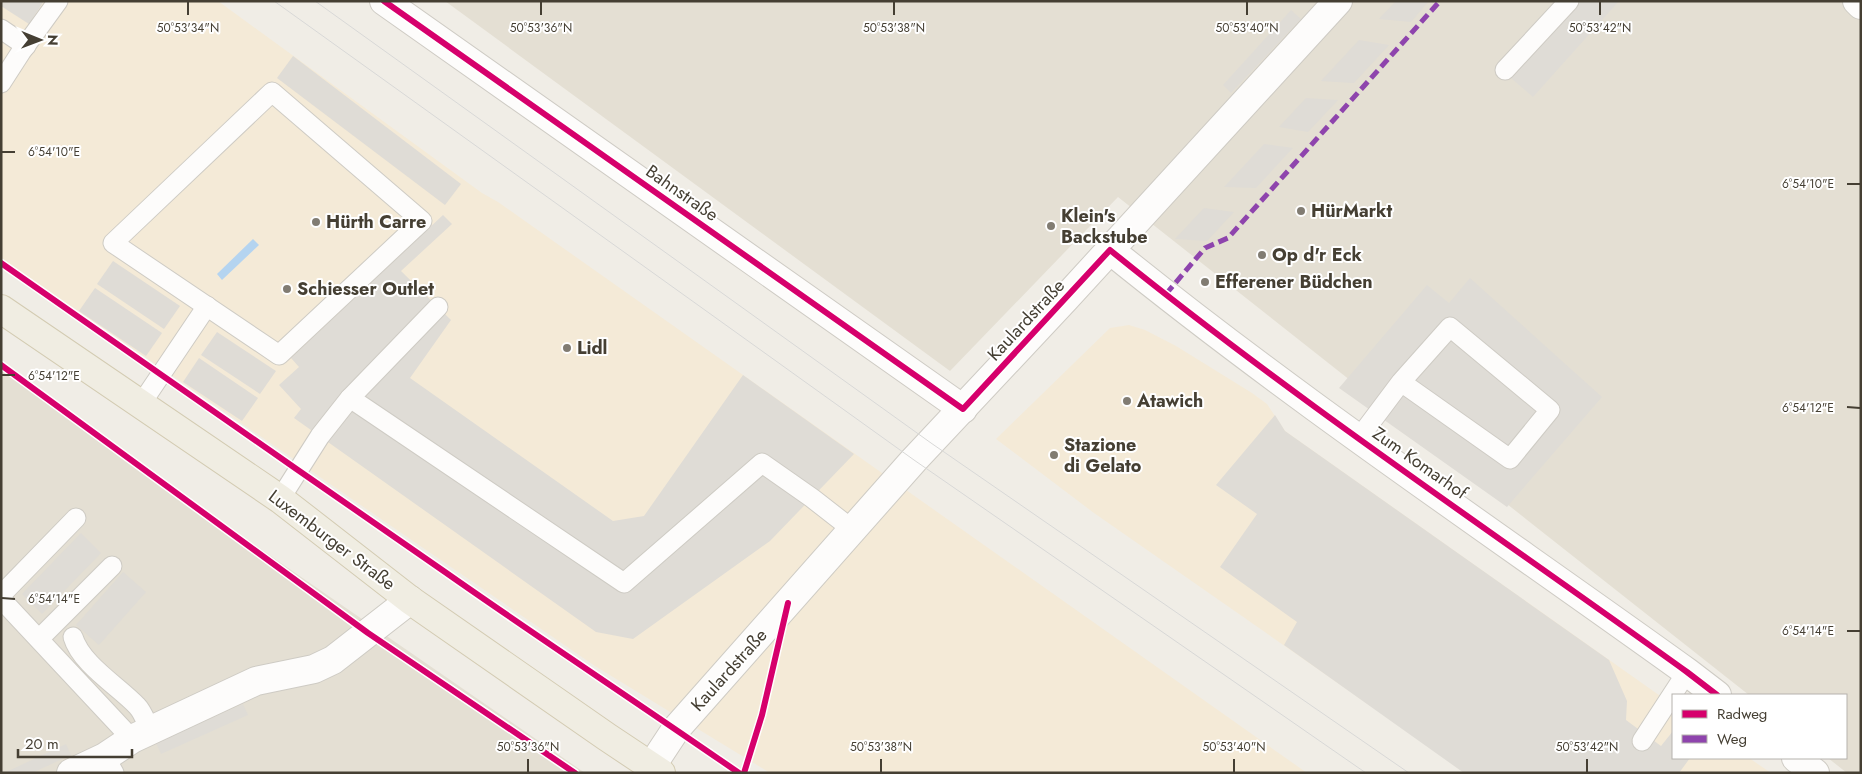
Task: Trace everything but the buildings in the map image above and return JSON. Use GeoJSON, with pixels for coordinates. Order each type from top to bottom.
{"type":"FeatureCollection","features":[{"type":"Feature","properties":{"kind":"main road","name":"Luxemburger Straße"},"geometry":{"type":"LineString","coordinates":[[1,309],[280,499],[410,600],[656,770]]}},
{"type":"Feature","properties":{"kind":"street","name":"Kaulardstraße"},"geometry":{"type":"LineString","coordinates":[[656,770],[676,729],[914,460],[1338,1]]}},
{"type":"Feature","properties":{"kind":"street"},"geometry":{"type":"LineString","coordinates":[[1857,1],[1861,5]]}},
{"type":"Feature","properties":{"kind":"street","name":"Bahnstraße"},"geometry":{"type":"LineString","coordinates":[[397,5],[963,409]]}},
{"type":"Feature","properties":{"kind":"street","name":"Zum Komarhof"},"geometry":{"type":"LineString","coordinates":[[1110,250],[1359,438],[1687,672],[1715,694]]}},
{"type":"Feature","properties":{"kind":"street"},"geometry":{"type":"LineString","coordinates":[[72,773],[110,765],[141,734],[256,680],[314,670],[334,660],[410,600]]}},
{"type":"Feature","properties":{"kind":"street"},"geometry":{"type":"LineString","coordinates":[[1797,759],[1815,773]]}},
{"type":"Feature","properties":{"kind":"lane"},"geometry":{"type":"LineString","coordinates":[[1,83],[58,1]]}},
{"type":"Feature","properties":{"kind":"lane"},"geometry":{"type":"LineString","coordinates":[[1505,70],[1569,1]]}},
{"type":"Feature","properties":{"kind":"lane"},"geometry":{"type":"LineString","coordinates":[[1,29],[26,46]]}},
{"type":"Feature","properties":{"kind":"lane"},"geometry":{"type":"LineString","coordinates":[[272,92],[422,222],[279,355],[207,306],[113,243],[272,92]]}},
{"type":"Feature","properties":{"kind":"lane"},"geometry":{"type":"LineString","coordinates":[[142,404],[207,306]]}},
{"type":"Feature","properties":{"kind":"lane"},"geometry":{"type":"LineString","coordinates":[[280,499],[320,436],[350,398],[438,307]]}},
{"type":"Feature","properties":{"kind":"lane"},"geometry":{"type":"LineString","coordinates":[[1359,438],[1400,382],[1450,328],[1550,410],[1510,459],[1400,382]]}},
{"type":"Feature","properties":{"kind":"lane"},"geometry":{"type":"LineString","coordinates":[[350,398],[624,583],[762,463],[812,498],[852,530]]}},
{"type":"Feature","properties":{"kind":"lane"},"geometry":{"type":"LineString","coordinates":[[76,518],[1,597],[39,639],[141,734]]}},
{"type":"Feature","properties":{"kind":"lane"},"geometry":{"type":"LineString","coordinates":[[39,639],[112,566]]}},
{"type":"Feature","properties":{"kind":"lane"},"geometry":{"type":"LineString","coordinates":[[73,637],[76,648],[139,708],[141,734]]}},
{"type":"Feature","properties":{"kind":"lane"},"geometry":{"type":"LineString","coordinates":[[1672,694],[1687,672]]}},
{"type":"Feature","properties":{"kind":"lane"},"geometry":{"type":"LineString","coordinates":[[1642,740],[1672,695]]}},
{"type":"Feature","properties":{"kind":"shaded area"},"geometry":{"type":"Polygon","coordinates":[[[1,1],[218,1],[482,193],[498,202],[1307,773],[770,773],[595,666],[1,258],[1,1]]]}},
{"type":"Feature","properties":{"kind":"shaded area"},"geometry":{"type":"Polygon","coordinates":[[[1,1],[44,1],[29,24],[1,6],[1,1]]]}},
{"type":"Feature","properties":{"kind":"shaded area"},"geometry":{"type":"Polygon","coordinates":[[[445,1],[1861,1],[1861,773],[1847,773],[1829,759],[1847,759],[1847,694],[1748,694],[1118,197],[950,371],[445,1]]]}},
{"type":"Feature","properties":{"kind":"shaded area"},"geometry":{"type":"Polygon","coordinates":[[[1396,1],[1429,1],[1411,22],[1379,19],[1396,1]]]}},
{"type":"Feature","properties":{"kind":"shaded area"},"geometry":{"type":"Polygon","coordinates":[[[1580,1],[1619,1],[1533,97],[1511,78],[1580,1]]]}},
{"type":"Feature","properties":{"kind":"shaded area"},"geometry":{"type":"Polygon","coordinates":[[[1291,10],[1301,19],[1231,93],[1223,85],[1291,10]]]}},
{"type":"Feature","properties":{"kind":"shaded area"},"geometry":{"type":"Polygon","coordinates":[[[1359,40],[1389,45],[1354,83],[1321,81],[1359,40]]]}},
{"type":"Feature","properties":{"kind":"shaded area"},"geometry":{"type":"Polygon","coordinates":[[[293,56],[461,184],[445,205],[277,78],[293,56]]]}},
{"type":"Feature","properties":{"kind":"shaded area"},"geometry":{"type":"Polygon","coordinates":[[[1306,98],[1338,100],[1308,132],[1279,127],[1306,98]]]}},
{"type":"Feature","properties":{"kind":"shaded area"},"geometry":{"type":"Polygon","coordinates":[[[1264,144],[1293,148],[1256,188],[1224,187],[1264,144]]]}},
{"type":"Feature","properties":{"kind":"shaded area"},"geometry":{"type":"Polygon","coordinates":[[[1204,208],[1234,212],[1207,241],[1175,239],[1204,208]]]}},
{"type":"Feature","properties":{"kind":"shaded area"},"geometry":{"type":"Polygon","coordinates":[[[443,215],[452,224],[401,271],[451,320],[410,378],[613,521],[644,516],[743,375],[854,454],[770,541],[633,639],[596,632],[294,418],[301,409],[279,385],[299,367],[291,358],[443,215]]]}},
{"type":"Feature","properties":{"kind":"shaded area"},"geometry":{"type":"Polygon","coordinates":[[[113,261],[180,306],[164,329],[97,284],[113,261]]]}},
{"type":"Feature","properties":{"kind":"shaded area"},"geometry":{"type":"Polygon","coordinates":[[[1470,278],[1602,397],[1507,507],[1339,388],[1427,285],[1449,303],[1470,278]]]}},
{"type":"Feature","properties":{"kind":"shaded area"},"geometry":{"type":"Polygon","coordinates":[[[95,288],[162,333],[146,356],[79,311],[95,288]]]}},
{"type":"Feature","properties":{"kind":"shaded area"},"geometry":{"type":"Polygon","coordinates":[[[1129,325],[1145,330],[1176,346],[1252,393],[1267,404],[1285,431],[1672,704],[1672,759],[1750,759],[1771,773],[1467,773],[1094,513],[996,439],[1110,328],[1129,325]]]}},
{"type":"Feature","properties":{"kind":"shaded area"},"geometry":{"type":"Polygon","coordinates":[[[217,332],[276,371],[260,394],[201,355],[217,332]]]}},
{"type":"Feature","properties":{"kind":"shaded area"},"geometry":{"type":"Polygon","coordinates":[[[199,358],[258,398],[242,421],[183,382],[199,358]]]}},
{"type":"Feature","properties":{"kind":"shaded area"},"geometry":{"type":"Polygon","coordinates":[[[1,370],[585,773],[1,773],[1,370]]]}},
{"type":"Feature","properties":{"kind":"shaded area"},"geometry":{"type":"Polygon","coordinates":[[[1275,415],[1285,431],[1609,660],[1627,701],[1626,720],[1661,746],[1672,732],[1672,759],[1689,759],[1679,773],[1464,773],[1284,645],[1297,622],[1220,567],[1257,514],[1216,485],[1275,415]]]}},
{"type":"Feature","properties":{"kind":"shaded area"},"geometry":{"type":"Polygon","coordinates":[[[81,533],[101,553],[42,614],[22,594],[81,533]]]}},
{"type":"Feature","properties":{"kind":"shaded area"},"geometry":{"type":"Polygon","coordinates":[[[123,572],[146,592],[99,645],[76,625],[123,572]]]}},
{"type":"Feature","properties":{"kind":"shaded area"},"geometry":{"type":"Polygon","coordinates":[[[243,704],[248,715],[161,754],[156,743],[243,704]]]}},
{"type":"Feature","properties":{"kind":"shaded area"},"geometry":{"type":"Polygon","coordinates":[[[66,744],[71,755],[32,773],[4,773],[66,744]]]}},
{"type":"Feature","properties":{"kind":"water"},"geometry":{"type":"Polygon","coordinates":[[[253,239],[259,245],[222,280],[217,274],[253,239]]]}},
{"type":"Feature","properties":{"kind":"tram line"},"geometry":{"type":"LineString","coordinates":[[274,1],[914,460],[1366,773]]}},
{"type":"Feature","properties":{"kind":"tram line"},"geometry":{"type":"LineString","coordinates":[[315,1],[931,443],[1409,773]]}},
{"type":"Feature","properties":{"kind":"marked path"},"geometry":{"type":"LineString","coordinates":[[1166,294],[1205,248],[1228,238],[1440,1]]}},
{"type":"Feature","properties":{"kind":"cycle path"},"geometry":{"type":"LineString","coordinates":[[384,1],[963,409],[1110,250],[1251,360],[1323,413],[1716,694]]}},
{"type":"Feature","properties":{"kind":"cycle path"},"geometry":{"type":"LineString","coordinates":[[1,263],[481,597],[739,773]]}},
{"type":"Feature","properties":{"kind":"cycle path"},"geometry":{"type":"LineString","coordinates":[[1,365],[368,633],[575,773]]}},
{"type":"Feature","properties":{"kind":"cycle path"},"geometry":{"type":"LineString","coordinates":[[744,773],[762,715],[788,603]]}},
{"type":"Feature","properties":{"kind":"place","name":"HürMarkt"},"geometry":{"type":"Point","coordinates":[1301,211]}},
{"type":"Feature","properties":{"kind":"place","name":"Hürth Carre"},"geometry":{"type":"Point","coordinates":[316,222]}},
{"type":"Feature","properties":{"kind":"place","name":"Klein's Backstube"},"geometry":{"type":"Point","coordinates":[1051,226]}},
{"type":"Feature","properties":{"kind":"place","name":"Op d'r Eck"},"geometry":{"type":"Point","coordinates":[1262,255]}},
{"type":"Feature","properties":{"kind":"place","name":"Efferener Büdchen"},"geometry":{"type":"Point","coordinates":[1205,282]}},
{"type":"Feature","properties":{"kind":"place","name":"Schiesser Outlet"},"geometry":{"type":"Point","coordinates":[287,289]}},
{"type":"Feature","properties":{"kind":"place","name":"Lidl"},"geometry":{"type":"Point","coordinates":[567,348]}},
{"type":"Feature","properties":{"kind":"place","name":"Atawich"},"geometry":{"type":"Point","coordinates":[1127,401]}},
{"type":"Feature","properties":{"kind":"place","name":"Stazione di Gelato"},"geometry":{"type":"Point","coordinates":[1054,455]}}]}
